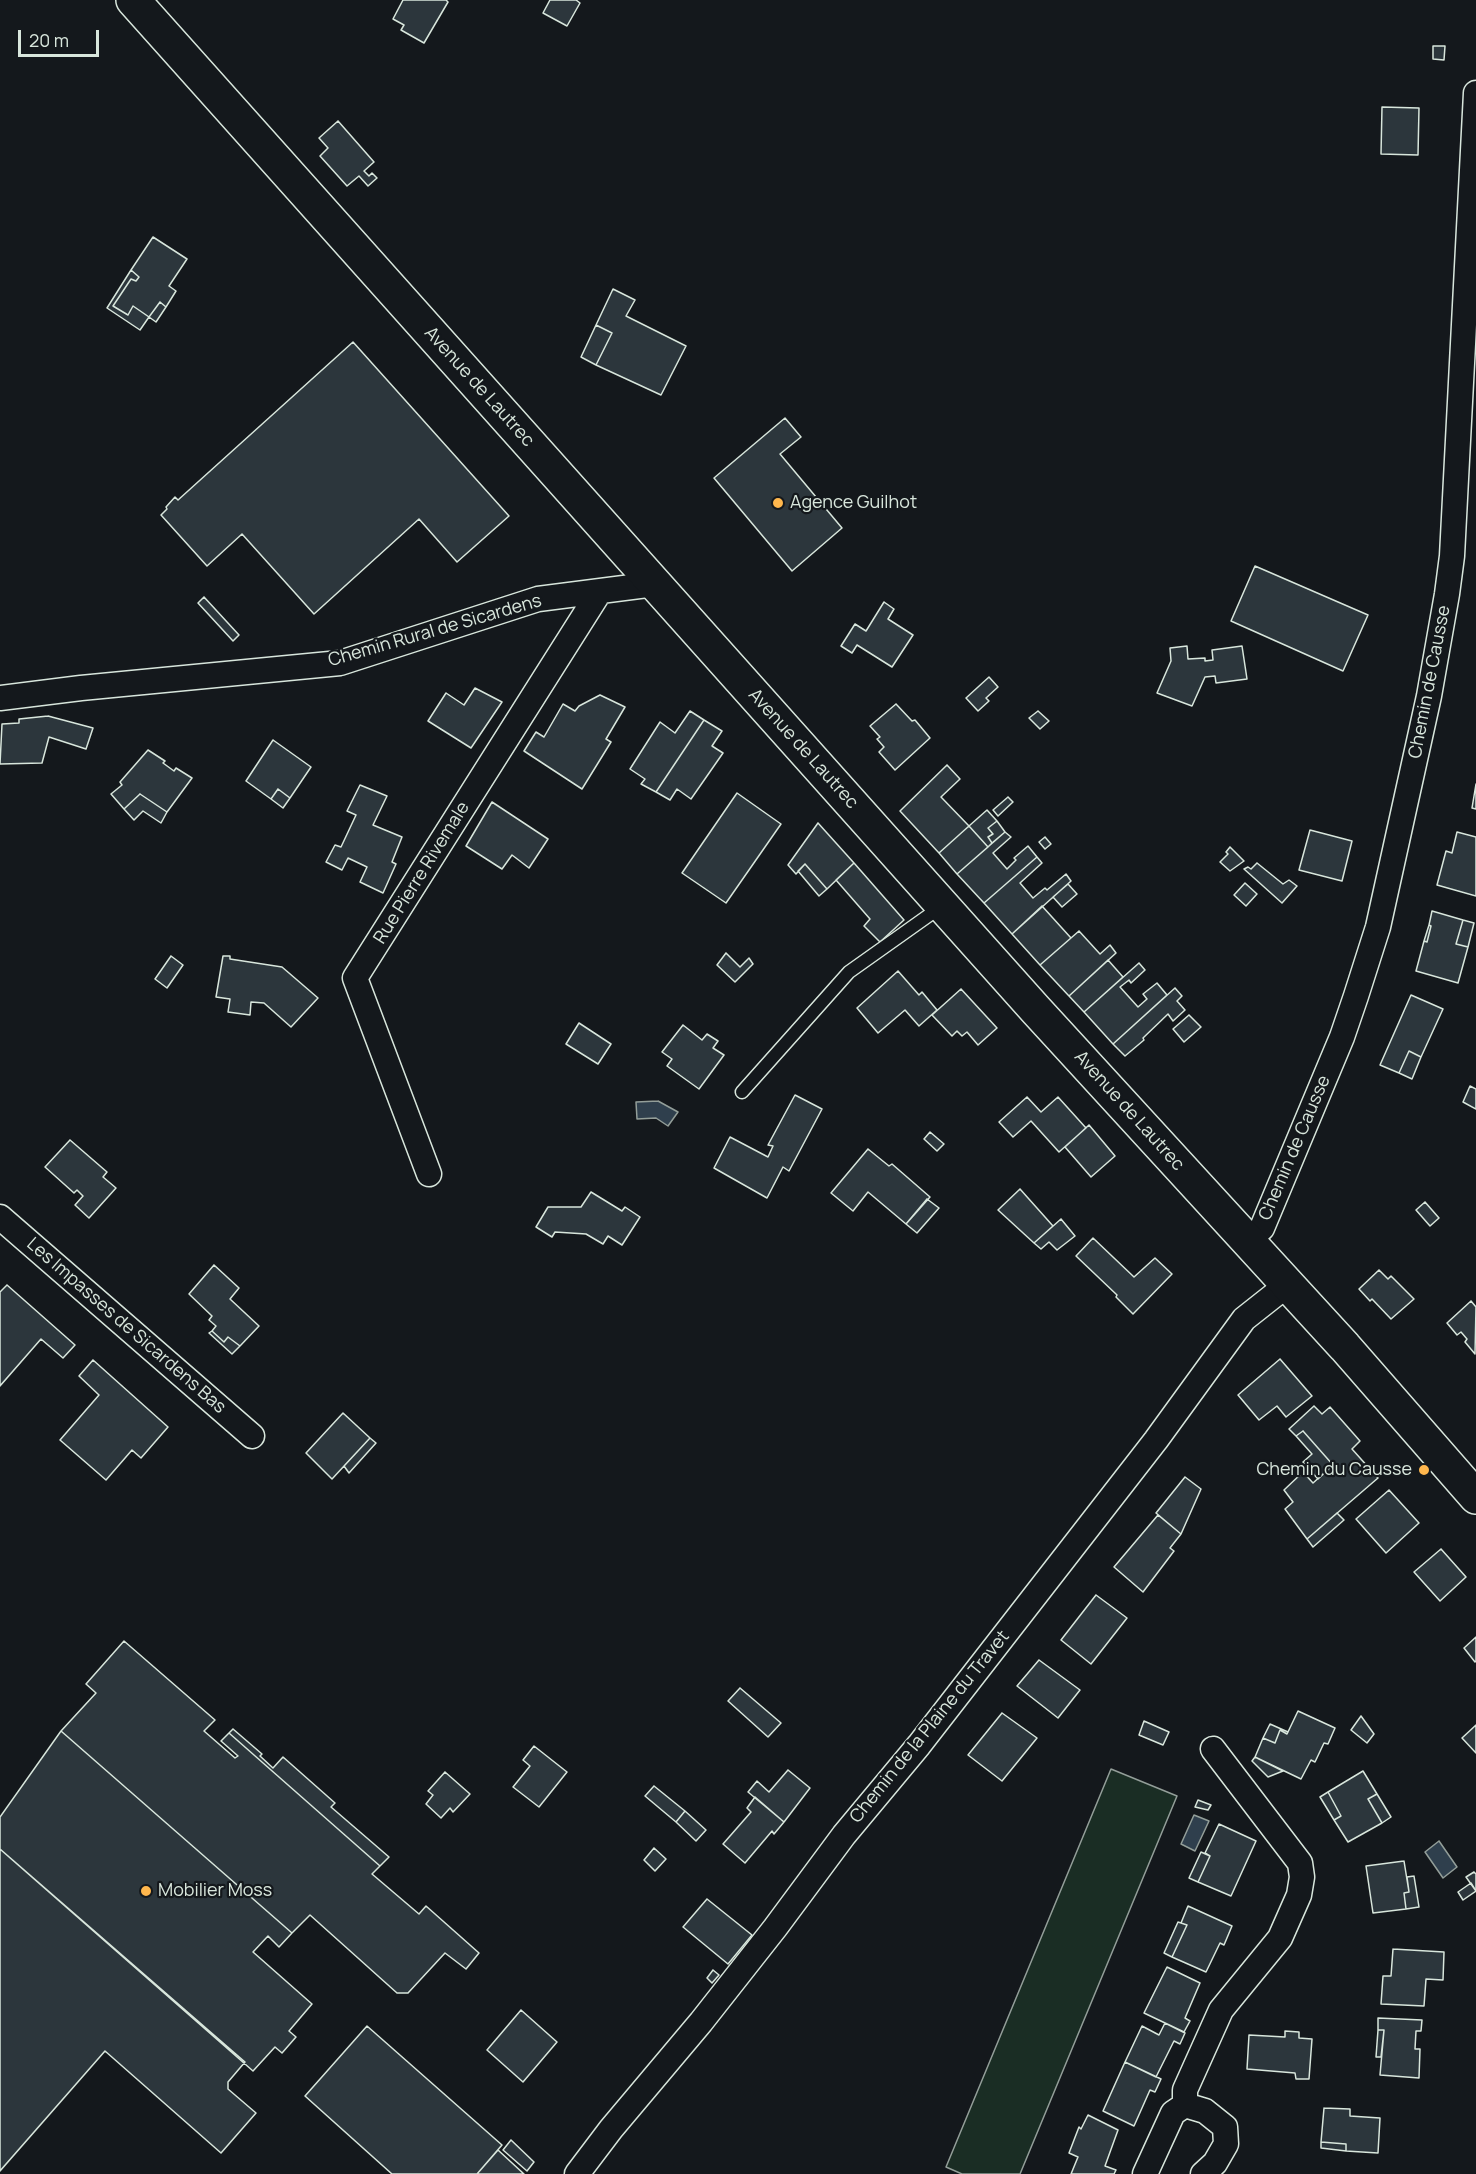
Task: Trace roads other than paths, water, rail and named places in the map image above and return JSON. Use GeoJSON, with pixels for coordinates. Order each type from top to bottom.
{"type":"FeatureCollection","features":[{"type":"Feature","properties":{"kind":"main road","name":"Avenue de Lautrec"},"geometry":{"type":"LineString","coordinates":[[133,0],[943,906],[1346,1347],[1476,1497]]}},
{"type":"Feature","properties":{"kind":"street","name":"Chemin de Causse"},"geometry":{"type":"LineString","coordinates":[[1248,1241],[1262,1228],[1356,996],[1378,927],[1429,696],[1452,556],[1476,93]]}},
{"type":"Feature","properties":{"kind":"street","name":"Chemin Rural de Sicardens"},"geometry":{"type":"LineString","coordinates":[[0,698],[340,663],[538,599],[656,584]]}},
{"type":"Feature","properties":{"kind":"street","name":"Rue Pierre Rivemale"},"geometry":{"type":"LineString","coordinates":[[429,1174],[355,978],[600,591]]}},
{"type":"Feature","properties":{"kind":"street","name":"Les Impasses de Sicardens Bas"},"geometry":{"type":"LineString","coordinates":[[0,1217],[252,1436]]}},
{"type":"Feature","properties":{"kind":"street","name":"Chemin de la Plaine du Travet"},"geometry":{"type":"LineString","coordinates":[[577,2174],[611,2129],[701,2022],[844,1835],[919,1745],[1148,1450],[1244,1318],[1287,1285]]}},
{"type":"Feature","properties":{"kind":"street"},"geometry":{"type":"LineString","coordinates":[[1185,2105],[1185,2090],[1221,2010],[1280,1938],[1299,1895],[1302,1877],[1300,1863],[1212,1749]]}},
{"type":"Feature","properties":{"kind":"street"},"geometry":{"type":"LineString","coordinates":[[1145,2174],[1173,2113],[1185,2105]]}},
{"type":"Feature","properties":{"kind":"street"},"geometry":{"type":"LineString","coordinates":[[1185,2105],[1205,2111],[1225,2127],[1226,2144],[1215,2163],[1203,2174]]}},
{"type":"Feature","properties":{"kind":"lane"},"geometry":{"type":"LineString","coordinates":[[742,1092],[849,972],[943,906]]}},
{"type":"Feature","properties":{"kind":"water"},"geometry":{"type":"Polygon","coordinates":[[[658,1101],[678,1112],[668,1126],[656,1118],[637,1119],[636,1102],[658,1101]]]}},
{"type":"Feature","properties":{"kind":"water"},"geometry":{"type":"Polygon","coordinates":[[[1194,1815],[1209,1821],[1195,1851],[1181,1844],[1194,1815]]]}},
{"type":"Feature","properties":{"kind":"water"},"geometry":{"type":"Polygon","coordinates":[[[1439,1841],[1457,1867],[1443,1878],[1425,1852],[1439,1841]]]}},
{"type":"Feature","properties":{"kind":"place","name":"Agence Guilhot"},"geometry":{"type":"Point","coordinates":[778,503]}},
{"type":"Feature","properties":{"kind":"place","name":"Chemin du Causse"},"geometry":{"type":"Point","coordinates":[1424,1470]}},
{"type":"Feature","properties":{"kind":"place","name":"Mobilier Moss"},"geometry":{"type":"Point","coordinates":[146,1891]}}]}
